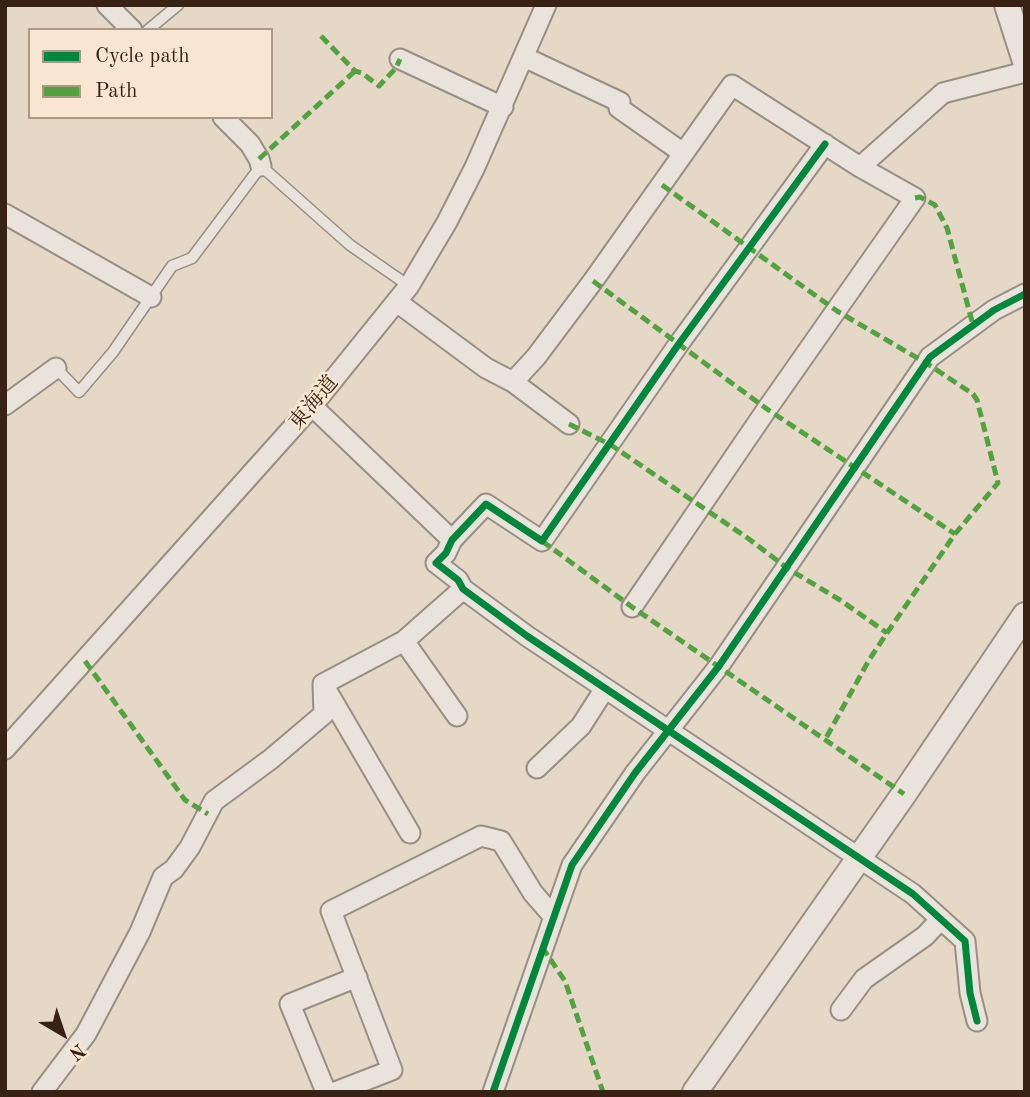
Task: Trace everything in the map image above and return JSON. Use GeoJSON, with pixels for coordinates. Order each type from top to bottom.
{"type":"FeatureCollection","features":[{"type":"Feature","properties":{"kind":"street"},"geometry":{"type":"LineString","coordinates":[[107,5],[130,28]]}},
{"type":"Feature","properties":{"kind":"street","name":"東海道"},"geometry":{"type":"LineString","coordinates":[[5,749],[312,406],[403,294],[447,222],[503,107],[546,5]]}},
{"type":"Feature","properties":{"kind":"street"},"geometry":{"type":"LineString","coordinates":[[1007,5],[1025,61]]}},
{"type":"Feature","properties":{"kind":"street"},"geometry":{"type":"LineString","coordinates":[[524,57],[620,102],[619,108],[683,153]]}},
{"type":"Feature","properties":{"kind":"street"},"geometry":{"type":"LineString","coordinates":[[400,59],[503,107]]}},
{"type":"Feature","properties":{"kind":"street"},"geometry":{"type":"LineString","coordinates":[[860,167],[943,93],[1025,72]]}},
{"type":"Feature","properties":{"kind":"street"},"geometry":{"type":"LineString","coordinates":[[513,382],[555,334],[732,85],[860,167],[915,198],[744,441],[632,607]]}},
{"type":"Feature","properties":{"kind":"street"},"geometry":{"type":"LineString","coordinates":[[225,119],[250,144],[261,166]]}},
{"type":"Feature","properties":{"kind":"street"},"geometry":{"type":"LineString","coordinates":[[825,144],[678,345],[542,541],[486,504],[436,563],[458,580],[463,589],[604,690],[913,894],[965,942],[970,993],[977,1021]]}},
{"type":"Feature","properties":{"kind":"street"},"geometry":{"type":"LineString","coordinates":[[5,215],[150,297]]}},
{"type":"Feature","properties":{"kind":"street"},"geometry":{"type":"LineString","coordinates":[[403,294],[486,368],[513,382],[569,425]]}},
{"type":"Feature","properties":{"kind":"street"},"geometry":{"type":"LineString","coordinates":[[493,1092],[572,865],[635,774],[719,666],[930,357],[994,310],[1025,294]]}},
{"type":"Feature","properties":{"kind":"street"},"geometry":{"type":"LineString","coordinates":[[5,405],[56,368]]}},
{"type":"Feature","properties":{"kind":"street"},"geometry":{"type":"LineString","coordinates":[[312,406],[453,540]]}},
{"type":"Feature","properties":{"kind":"street"},"geometry":{"type":"LineString","coordinates":[[323,684],[404,641],[463,589]]}},
{"type":"Feature","properties":{"kind":"street"},"geometry":{"type":"LineString","coordinates":[[695,1092],[1025,615]]}},
{"type":"Feature","properties":{"kind":"street"},"geometry":{"type":"LineString","coordinates":[[404,641],[457,716]]}},
{"type":"Feature","properties":{"kind":"street"},"geometry":{"type":"LineString","coordinates":[[323,684],[410,833]]}},
{"type":"Feature","properties":{"kind":"street"},"geometry":{"type":"LineString","coordinates":[[42,1092],[86,1034],[139,932],[163,877],[174,869],[190,847],[214,801],[271,759],[324,714],[323,684]]}},
{"type":"Feature","properties":{"kind":"street"},"geometry":{"type":"LineString","coordinates":[[537,768],[581,726],[604,690]]}},
{"type":"Feature","properties":{"kind":"street"},"geometry":{"type":"LineString","coordinates":[[335,1092],[392,1070],[331,911],[481,836],[501,841],[533,893],[553,916]]}},
{"type":"Feature","properties":{"kind":"street"},"geometry":{"type":"LineString","coordinates":[[841,1010],[864,979],[925,936],[941,919]]}},
{"type":"Feature","properties":{"kind":"street"},"geometry":{"type":"LineString","coordinates":[[326,1092],[290,1004],[357,977]]}},
{"type":"Feature","properties":{"kind":"lane"},"geometry":{"type":"LineString","coordinates":[[150,28],[178,5]]}},
{"type":"Feature","properties":{"kind":"lane"},"geometry":{"type":"LineString","coordinates":[[56,368],[79,392],[113,352],[172,266],[192,258],[261,166],[403,294]]}},
{"type":"Feature","properties":{"kind":"marked path"},"geometry":{"type":"LineString","coordinates":[[321,36],[355,71],[379,86],[396,68],[400,59]]}},
{"type":"Feature","properties":{"kind":"marked path"},"geometry":{"type":"LineString","coordinates":[[259,159],[355,71]]}},
{"type":"Feature","properties":{"kind":"marked path"},"geometry":{"type":"LineString","coordinates":[[662,185],[837,311],[926,363],[973,394],[977,400],[998,483],[955,534],[887,633],[826,738]]}},
{"type":"Feature","properties":{"kind":"marked path"},"geometry":{"type":"LineString","coordinates":[[915,198],[920,197],[935,205],[947,228],[973,325]]}},
{"type":"Feature","properties":{"kind":"marked path"},"geometry":{"type":"LineString","coordinates":[[593,281],[767,409],[955,534]]}},
{"type":"Feature","properties":{"kind":"marked path"},"geometry":{"type":"LineString","coordinates":[[569,424],[611,445],[787,568],[887,633]]}},
{"type":"Feature","properties":{"kind":"marked path"},"geometry":{"type":"LineString","coordinates":[[542,541],[632,607],[904,794]]}},
{"type":"Feature","properties":{"kind":"marked path"},"geometry":{"type":"LineString","coordinates":[[85,661],[185,800],[208,814]]}},
{"type":"Feature","properties":{"kind":"marked path"},"geometry":{"type":"LineString","coordinates":[[542,947],[565,981],[603,1092]]}},
{"type":"Feature","properties":{"kind":"cycle path"},"geometry":{"type":"LineString","coordinates":[[825,144],[678,345],[542,541],[486,504],[452,540],[446,553],[436,563],[458,580],[463,589],[527,636],[913,894],[965,941],[970,993],[977,1021]]}},
{"type":"Feature","properties":{"kind":"cycle path"},"geometry":{"type":"LineString","coordinates":[[493,1092],[572,865],[635,773],[719,666],[930,357],[994,310],[1025,294]]}}]}
